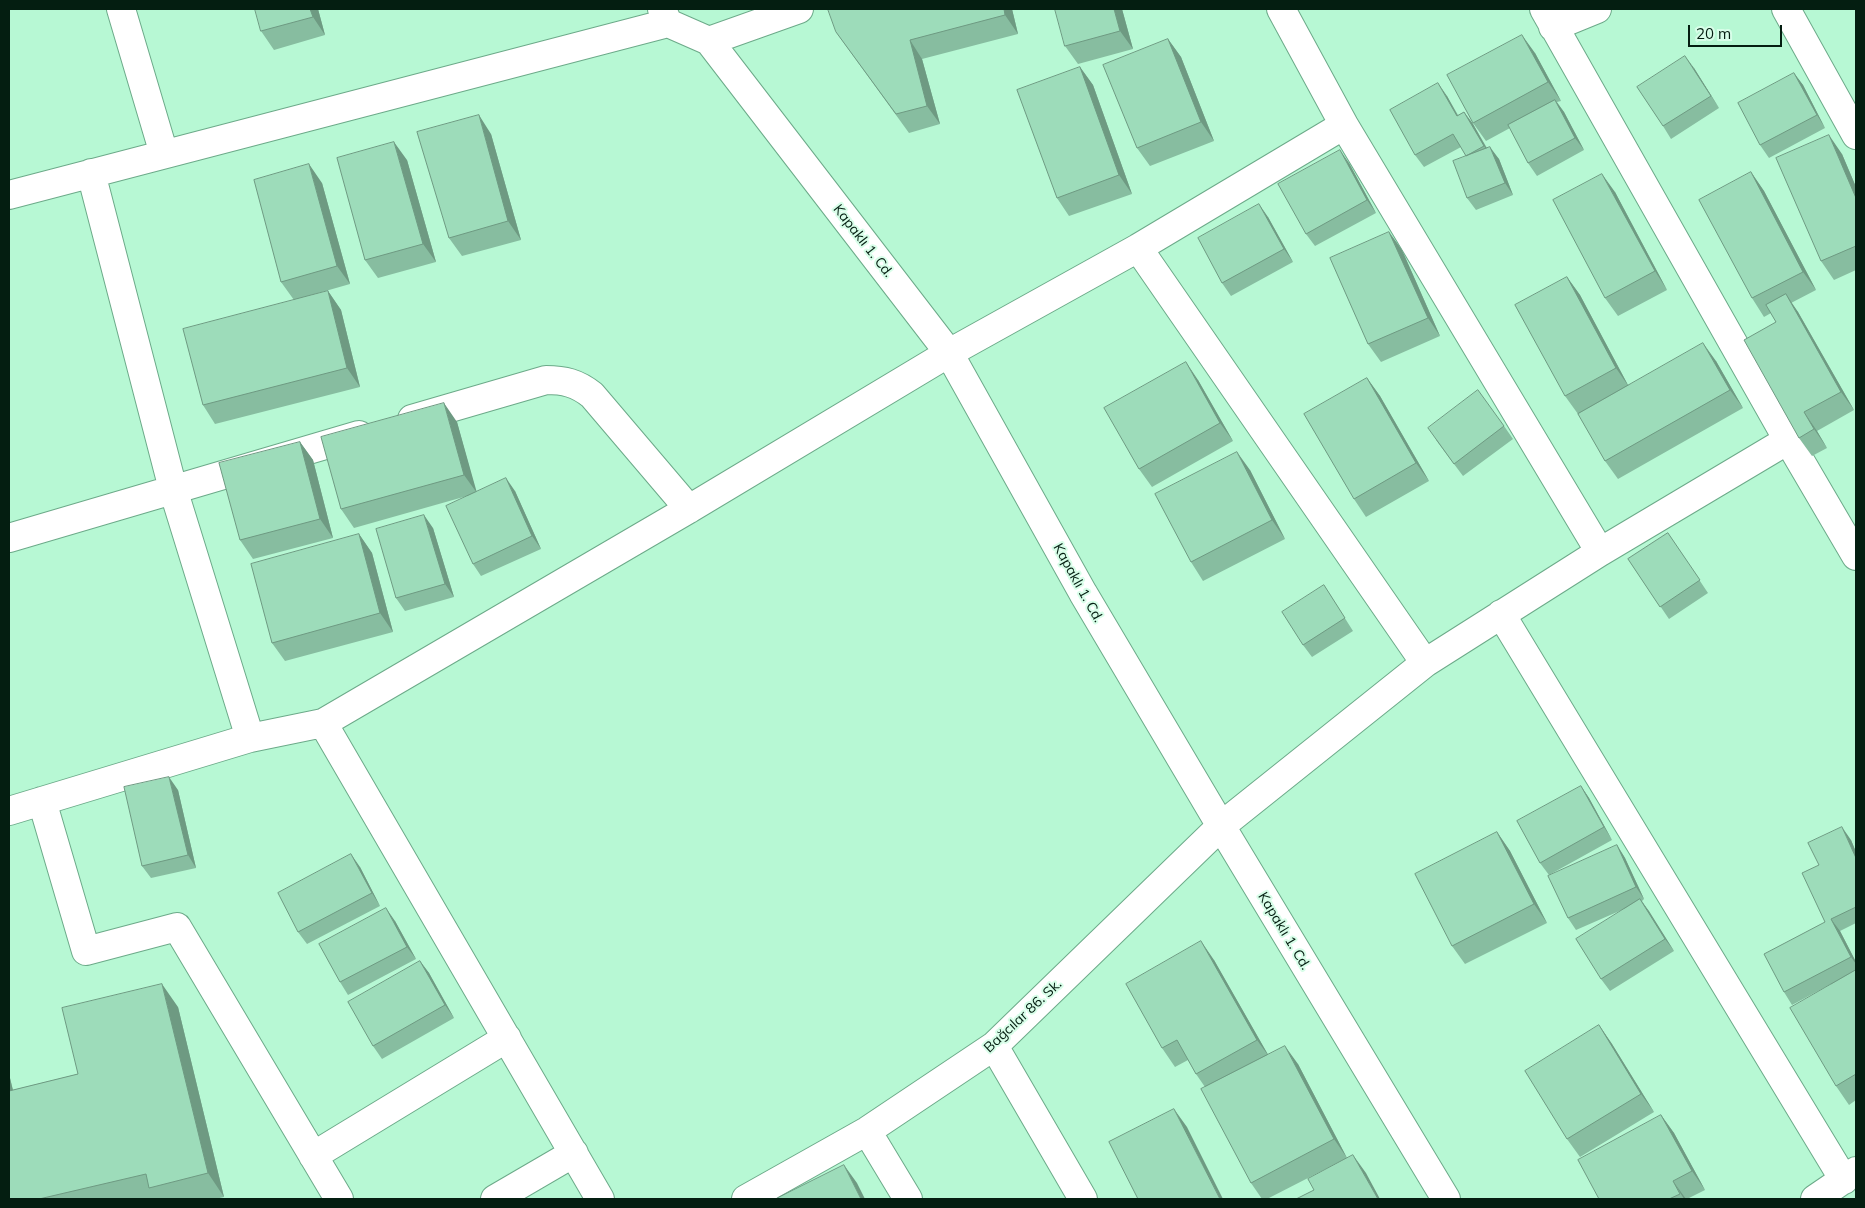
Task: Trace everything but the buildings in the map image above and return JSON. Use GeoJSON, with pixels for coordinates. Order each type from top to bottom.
{"type":"FeatureCollection","features":[{"type":"Feature","properties":{"kind":"street"},"geometry":{"type":"LineString","coordinates":[[121,9],[164,154]]}},
{"type":"Feature","properties":{"kind":"street"},"geometry":{"type":"LineString","coordinates":[[709,41],[799,9]]}},
{"type":"Feature","properties":{"kind":"street"},"geometry":{"type":"LineString","coordinates":[[1281,9],[1344,125],[1600,552]]}},
{"type":"Feature","properties":{"kind":"street"},"geometry":{"type":"LineString","coordinates":[[1597,9],[1549,18],[1788,440],[1856,556]]}},
{"type":"Feature","properties":{"kind":"street"},"geometry":{"type":"LineString","coordinates":[[1786,9],[1856,135]]}},
{"type":"Feature","properties":{"kind":"street"},"geometry":{"type":"LineString","coordinates":[[9,195],[665,16]]}},
{"type":"Feature","properties":{"kind":"street","name":"Kapaklı 1. Cd."},"geometry":{"type":"LineString","coordinates":[[665,16],[709,41],[949,353],[1082,593],[1446,1199]]}},
{"type":"Feature","properties":{"kind":"street"},"geometry":{"type":"LineString","coordinates":[[9,811],[250,738],[323,723],[689,509],[949,353],[1138,248],[1344,125]]}},
{"type":"Feature","properties":{"kind":"street"},"geometry":{"type":"LineString","coordinates":[[91,173],[173,489],[250,738]]}},
{"type":"Feature","properties":{"kind":"street"},"geometry":{"type":"LineString","coordinates":[[1138,248],[1425,663]]}},
{"type":"Feature","properties":{"kind":"street"},"geometry":{"type":"LineString","coordinates":[[9,538],[546,380],[564,380],[581,386],[592,395],[689,509]]}},
{"type":"Feature","properties":{"kind":"street","name":"Bağcılar 86. Sk."},"geometry":{"type":"LineString","coordinates":[[746,1199],[867,1131],[994,1046],[1221,826],[1425,663],[1600,552],[1788,440]]}},
{"type":"Feature","properties":{"kind":"street"},"geometry":{"type":"LineString","coordinates":[[1501,614],[1850,1176],[1815,1199]]}},
{"type":"Feature","properties":{"kind":"street"},"geometry":{"type":"LineString","coordinates":[[323,723],[600,1199]]}},
{"type":"Feature","properties":{"kind":"street"},"geometry":{"type":"LineString","coordinates":[[42,801],[86,951],[177,927],[339,1199]]}},
{"type":"Feature","properties":{"kind":"street"},"geometry":{"type":"LineString","coordinates":[[313,1156],[507,1038]]}},
{"type":"Feature","properties":{"kind":"street"},"geometry":{"type":"LineString","coordinates":[[994,1046],[1083,1199]]}},
{"type":"Feature","properties":{"kind":"street"},"geometry":{"type":"LineString","coordinates":[[867,1131],[908,1199]]}},
{"type":"Feature","properties":{"kind":"street"},"geometry":{"type":"LineString","coordinates":[[495,1199],[574,1153]]}}]}
